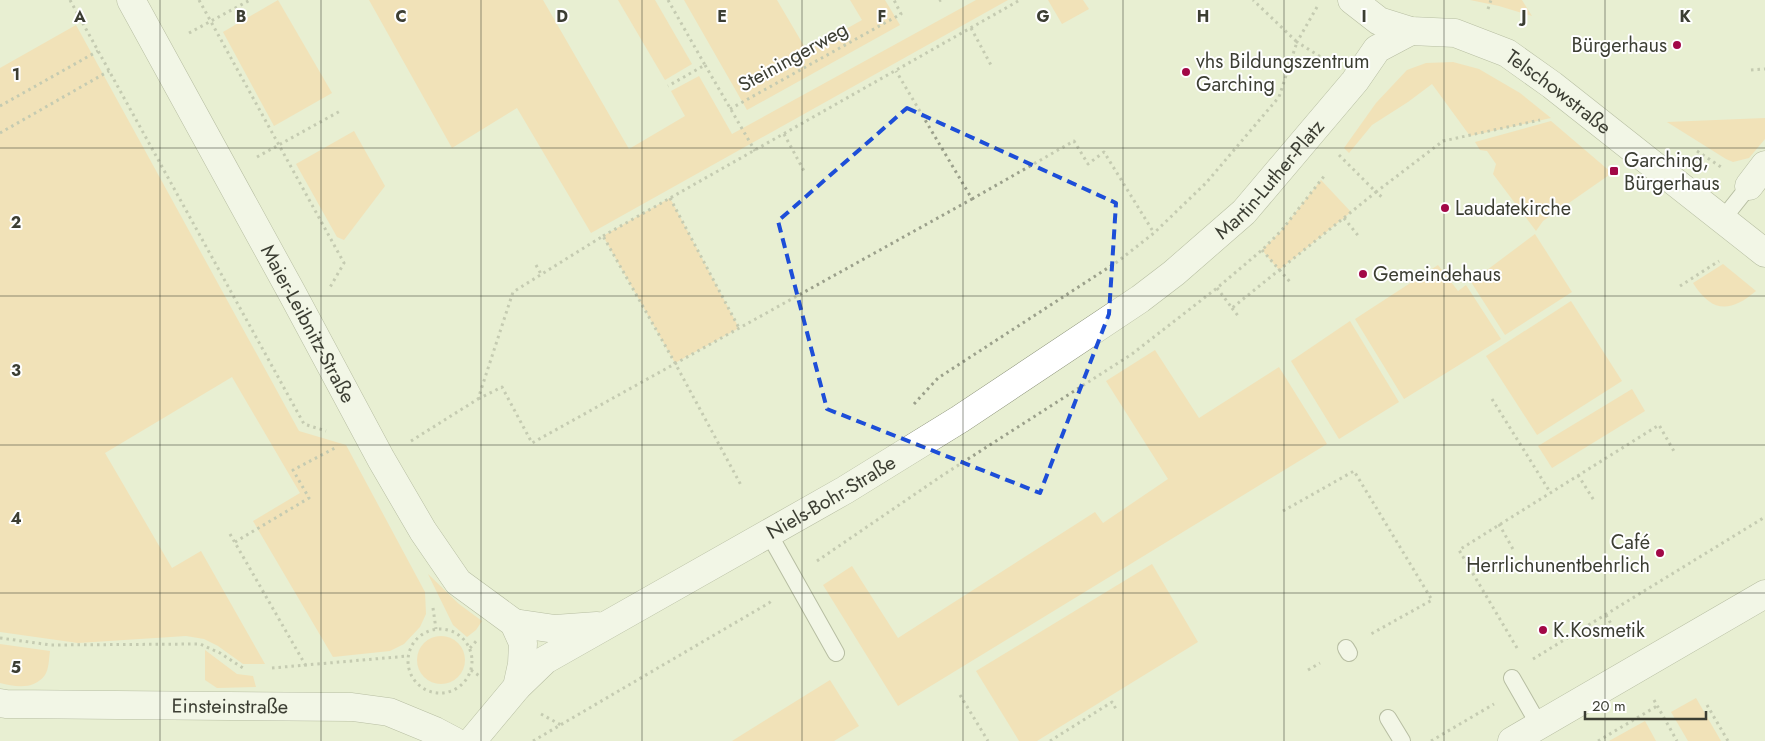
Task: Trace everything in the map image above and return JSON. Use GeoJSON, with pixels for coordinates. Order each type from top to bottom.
{"type":"FeatureCollection","features":[{"type":"Feature","properties":{"kind":"street","name":"Maier-Leibnitz-Straße"},"geometry":{"type":"LineString","coordinates":[[131,0],[382,459],[423,531],[458,582],[514,623],[555,629],[604,626]]}},
{"type":"Feature","properties":{"kind":"street","name":"Telschowstraße"},"geometry":{"type":"LineString","coordinates":[[1352,0],[1379,21],[1411,30],[1455,33],[1507,53],[1552,85],[1765,254]]}},
{"type":"Feature","properties":{"kind":"street","name":"Martin-Luther-Platz"},"geometry":{"type":"LineString","coordinates":[[1140,299],[1174,273],[1244,212],[1355,81],[1377,49],[1411,30]]}},
{"type":"Feature","properties":{"kind":"street","name":"Niels-Bohr-Straße"},"geometry":{"type":"LineString","coordinates":[[517,687],[545,660],[845,490],[947,427],[1140,299]]}},
{"type":"Feature","properties":{"kind":"street"},"geometry":{"type":"LineString","coordinates":[[1512,741],[1765,594]]}},
{"type":"Feature","properties":{"kind":"street"},"geometry":{"type":"LineString","coordinates":[[472,741],[517,687],[522,664],[523,644],[514,623]]}},
{"type":"Feature","properties":{"kind":"street","name":"Einsteinstraße"},"geometry":{"type":"LineString","coordinates":[[0,702],[6,704],[352,707],[389,712],[454,741]]}},
{"type":"Feature","properties":{"kind":"lane"},"geometry":{"type":"LineString","coordinates":[[1722,220],[1757,176]]}},
{"type":"Feature","properties":{"kind":"lane"},"geometry":{"type":"LineString","coordinates":[[769,534],[836,653]]}},
{"type":"Feature","properties":{"kind":"lane"},"geometry":{"type":"LineString","coordinates":[[1515,684],[1540,725]]}},
{"type":"Feature","properties":{"kind":"lane"},"geometry":{"type":"LineString","coordinates":[[1388,718],[1402,741]]}},
{"type":"Feature","properties":{"kind":"path"},"geometry":{"type":"LineString","coordinates":[[70,0],[304,424],[329,432]]}},
{"type":"Feature","properties":{"kind":"path"},"geometry":{"type":"LineString","coordinates":[[199,0],[344,263],[326,295]]}},
{"type":"Feature","properties":{"kind":"path"},"geometry":{"type":"LineString","coordinates":[[158,50],[250,0]]}},
{"type":"Feature","properties":{"kind":"path","name":"Steiningerweg"},"geometry":{"type":"LineString","coordinates":[[668,0],[730,109],[901,14],[894,0]]}},
{"type":"Feature","properties":{"kind":"path"},"geometry":{"type":"LineString","coordinates":[[478,399],[513,292],[603,236],[1020,0]]}},
{"type":"Feature","properties":{"kind":"path"},"geometry":{"type":"LineString","coordinates":[[908,410],[938,378],[1117,262],[1154,234],[1206,183],[1279,97],[1297,42],[1253,0]]}},
{"type":"Feature","properties":{"kind":"path"},"geometry":{"type":"LineString","coordinates":[[971,28],[992,67]]}},
{"type":"Feature","properties":{"kind":"path"},"geometry":{"type":"LineString","coordinates":[[0,106],[98,51]]}},
{"type":"Feature","properties":{"kind":"path"},"geometry":{"type":"LineString","coordinates":[[668,86],[705,65]]}},
{"type":"Feature","properties":{"kind":"path"},"geometry":{"type":"LineString","coordinates":[[1751,70],[1765,69]]}},
{"type":"Feature","properties":{"kind":"path"},"geometry":{"type":"LineString","coordinates":[[0,133],[109,71]]}},
{"type":"Feature","properties":{"kind":"path"},"geometry":{"type":"LineString","coordinates":[[896,71],[972,199]]}},
{"type":"Feature","properties":{"kind":"path"},"geometry":{"type":"LineString","coordinates":[[730,109],[755,151]]}},
{"type":"Feature","properties":{"kind":"path"},"geometry":{"type":"LineString","coordinates":[[226,174],[342,110]]}},
{"type":"Feature","properties":{"kind":"path"},"geometry":{"type":"LineString","coordinates":[[1232,308],[1376,192],[1443,141],[1542,120]]}},
{"type":"Feature","properties":{"kind":"path"},"geometry":{"type":"LineString","coordinates":[[784,134],[804,171]]}},
{"type":"Feature","properties":{"kind":"path"},"geometry":{"type":"LineString","coordinates":[[382,459],[478,399],[502,387],[532,444],[1074,141],[1088,164],[1104,152],[1154,234]]}},
{"type":"Feature","properties":{"kind":"path"},"geometry":{"type":"LineString","coordinates":[[1334,162],[1344,148]]}},
{"type":"Feature","properties":{"kind":"path"},"geometry":{"type":"LineString","coordinates":[[1339,155],[1383,198]]}},
{"type":"Feature","properties":{"kind":"path"},"geometry":{"type":"LineString","coordinates":[[533,741],[770,604],[793,577],[944,475],[1132,354],[1217,288],[1262,250],[1281,231],[1326,174]]}},
{"type":"Feature","properties":{"kind":"path"},"geometry":{"type":"LineString","coordinates":[[670,198],[739,328]]}},
{"type":"Feature","properties":{"kind":"path"},"geometry":{"type":"LineString","coordinates":[[1344,218],[1360,238]]}},
{"type":"Feature","properties":{"kind":"path"},"geometry":{"type":"LineString","coordinates":[[603,236],[742,487]]}},
{"type":"Feature","properties":{"kind":"path"},"geometry":{"type":"LineString","coordinates":[[1262,250],[1291,283]]}},
{"type":"Feature","properties":{"kind":"path"},"geometry":{"type":"LineString","coordinates":[[1680,286],[1721,259]]}},
{"type":"Feature","properties":{"kind":"path"},"geometry":{"type":"LineString","coordinates":[[536,265],[541,274]]}},
{"type":"Feature","properties":{"kind":"path"},"geometry":{"type":"LineString","coordinates":[[1217,288],[1239,317]]}},
{"type":"Feature","properties":{"kind":"path"},"geometry":{"type":"LineString","coordinates":[[1492,399],[1550,492]]}},
{"type":"Feature","properties":{"kind":"path"},"geometry":{"type":"LineString","coordinates":[[1431,741],[1515,684],[1535,680],[1459,550],[1659,425],[1675,453]]}},
{"type":"Feature","properties":{"kind":"path"},"geometry":{"type":"LineString","coordinates":[[235,542],[310,498],[293,470],[336,448]]}},
{"type":"Feature","properties":{"kind":"path"},"geometry":{"type":"LineString","coordinates":[[1283,512],[1354,470],[1432,600],[1348,651]]}},
{"type":"Feature","properties":{"kind":"path"},"geometry":{"type":"LineString","coordinates":[[1578,475],[1595,502]]}},
{"type":"Feature","properties":{"kind":"path"},"geometry":{"type":"LineString","coordinates":[[1526,663],[1765,517]]}},
{"type":"Feature","properties":{"kind":"path"},"geometry":{"type":"LineString","coordinates":[[1499,524],[1514,551]]}},
{"type":"Feature","properties":{"kind":"path"},"geometry":{"type":"LineString","coordinates":[[230,534],[329,707]]}},
{"type":"Feature","properties":{"kind":"path"},"geometry":{"type":"LineString","coordinates":[[432,604],[436,629]]}},
{"type":"Feature","properties":{"kind":"path"},"geometry":{"type":"LineString","coordinates":[[436,629],[447,629],[465,639],[473,659],[472,670],[467,680],[449,692],[438,693],[428,691],[418,685],[408,667],[408,656],[418,638],[426,632],[436,629]]}},
{"type":"Feature","properties":{"kind":"path"},"geometry":{"type":"LineString","coordinates":[[0,638],[51,645],[200,644],[220,653],[246,670]]}},
{"type":"Feature","properties":{"kind":"path"},"geometry":{"type":"LineString","coordinates":[[266,669],[408,656]]}},
{"type":"Feature","properties":{"kind":"path"},"geometry":{"type":"LineString","coordinates":[[1636,669],[1677,741]]}},
{"type":"Feature","properties":{"kind":"path"},"geometry":{"type":"LineString","coordinates":[[960,695],[988,741]]}},
{"type":"Feature","properties":{"kind":"path"},"geometry":{"type":"LineString","coordinates":[[1050,741],[1112,702],[1116,709]]}},
{"type":"Feature","properties":{"kind":"path"},"geometry":{"type":"LineString","coordinates":[[1707,705],[1728,741]]}},
{"type":"Feature","properties":{"kind":"path"},"geometry":{"type":"LineString","coordinates":[[1598,741],[1657,706]]}},
{"type":"Feature","properties":{"kind":"highlighted area"},"geometry":{"type":"Polygon","coordinates":[[[907,108],[1116,203],[1109,314],[1040,493],[827,409],[778,221],[907,108]]]}},
{"type":"Feature","properties":{"kind":"shaded area"},"geometry":{"type":"Polygon","coordinates":[[[278,0],[332,93],[274,126],[223,32],[278,0]]]}},
{"type":"Feature","properties":{"kind":"shaded area"},"geometry":{"type":"Polygon","coordinates":[[[369,0],[543,0],[629,149],[685,116],[671,91],[699,76],[732,134],[976,0],[1008,0],[591,233],[517,108],[452,148],[369,0]]]}},
{"type":"Feature","properties":{"kind":"shaded area"},"geometry":{"type":"Polygon","coordinates":[[[618,0],[655,0],[692,64],[665,80],[618,0]]]}},
{"type":"Feature","properties":{"kind":"shaded area"},"geometry":{"type":"Polygon","coordinates":[[[684,0],[777,0],[807,51],[862,20],[850,0],[885,0],[900,25],[747,110],[684,0]]]}},
{"type":"Feature","properties":{"kind":"shaded area"},"geometry":{"type":"Polygon","coordinates":[[[1048,0],[1083,0],[1089,9],[1062,24],[1048,0]]]}},
{"type":"Feature","properties":{"kind":"shaded area"},"geometry":{"type":"Polygon","coordinates":[[[1470,0],[1522,0],[1532,16],[1499,6],[1470,0]]]}},
{"type":"Feature","properties":{"kind":"shaded area"},"geometry":{"type":"Polygon","coordinates":[[[76,25],[299,431],[346,445],[425,592],[426,614],[420,627],[404,644],[390,651],[333,657],[253,521],[300,493],[232,377],[105,453],[172,568],[201,551],[265,664],[243,664],[218,646],[204,639],[186,636],[78,643],[0,632],[0,68],[76,25]]]}},
{"type":"Feature","properties":{"kind":"shaded area"},"geometry":{"type":"Polygon","coordinates":[[[1453,62],[1479,69],[1520,93],[1551,118],[1470,136],[1432,84],[1372,125],[1349,153],[1344,148],[1376,103],[1407,70],[1426,63],[1453,62]]]}},
{"type":"Feature","properties":{"kind":"shaded area"},"geometry":{"type":"Polygon","coordinates":[[[1765,118],[1765,139],[1749,158],[1733,162],[1667,122],[1765,118]]]}},
{"type":"Feature","properties":{"kind":"shaded area"},"geometry":{"type":"Polygon","coordinates":[[[1551,121],[1612,173],[1543,221],[1536,231],[1493,174],[1496,164],[1487,151],[1480,150],[1475,142],[1551,121]]]}},
{"type":"Feature","properties":{"kind":"shaded area"},"geometry":{"type":"Polygon","coordinates":[[[354,131],[385,186],[344,240],[337,237],[296,164],[354,131]]]}},
{"type":"Feature","properties":{"kind":"shaded area"},"geometry":{"type":"Polygon","coordinates":[[[1321,180],[1351,212],[1279,270],[1262,250],[1281,231],[1321,180]]]}},
{"type":"Feature","properties":{"kind":"shaded area"},"geometry":{"type":"Polygon","coordinates":[[[670,198],[739,328],[675,363],[603,236],[670,198]]]}},
{"type":"Feature","properties":{"kind":"shaded area"},"geometry":{"type":"Polygon","coordinates":[[[1535,234],[1572,292],[1505,335],[1471,282],[1535,234]]]}},
{"type":"Feature","properties":{"kind":"shaded area"},"geometry":{"type":"Polygon","coordinates":[[[1723,264],[1756,291],[1747,298],[1730,306],[1714,305],[1707,300],[1693,283],[1723,264]]]}},
{"type":"Feature","properties":{"kind":"shaded area"},"geometry":{"type":"Polygon","coordinates":[[[1438,265],[1458,291],[1466,285],[1501,339],[1404,399],[1355,319],[1438,265]]]}},
{"type":"Feature","properties":{"kind":"shaded area"},"geometry":{"type":"Polygon","coordinates":[[[1571,301],[1622,381],[1537,435],[1486,356],[1571,301]]]}},
{"type":"Feature","properties":{"kind":"shaded area"},"geometry":{"type":"Polygon","coordinates":[[[1350,321],[1399,402],[1339,439],[1291,361],[1350,321]]]}},
{"type":"Feature","properties":{"kind":"shaded area"},"geometry":{"type":"Polygon","coordinates":[[[1155,350],[1199,418],[1279,367],[1327,444],[898,706],[823,585],[852,566],[898,638],[1095,512],[1103,523],[1168,479],[1106,381],[1155,350]]]}},
{"type":"Feature","properties":{"kind":"shaded area"},"geometry":{"type":"Polygon","coordinates":[[[1632,389],[1645,411],[1552,468],[1538,446],[1632,389]]]}},
{"type":"Feature","properties":{"kind":"shaded area"},"geometry":{"type":"Polygon","coordinates":[[[1152,564],[1198,642],[1037,741],[1019,741],[976,671],[1152,564]]]}},
{"type":"Feature","properties":{"kind":"shaded area"},"geometry":{"type":"Polygon","coordinates":[[[428,574],[459,604],[482,621],[476,630],[467,637],[453,625],[428,574]]]}},
{"type":"Feature","properties":{"kind":"shaded area"},"geometry":{"type":"Polygon","coordinates":[[[436,636],[446,636],[458,643],[465,655],[465,665],[458,677],[446,684],[436,684],[428,680],[421,673],[417,665],[417,655],[421,647],[428,640],[436,636]]]}},
{"type":"Feature","properties":{"kind":"shaded area"},"geometry":{"type":"Polygon","coordinates":[[[0,644],[50,651],[45,675],[41,680],[30,685],[12,686],[0,683],[0,644]]]}},
{"type":"Feature","properties":{"kind":"shaded area"},"geometry":{"type":"Polygon","coordinates":[[[205,650],[237,674],[253,676],[256,687],[217,688],[205,680],[205,650]]]}},
{"type":"Feature","properties":{"kind":"shaded area"},"geometry":{"type":"Polygon","coordinates":[[[830,680],[859,726],[834,741],[732,741],[830,680]]]}},
{"type":"Feature","properties":{"kind":"shaded area"},"geometry":{"type":"Polygon","coordinates":[[[1696,698],[1721,741],[1688,741],[1671,712],[1696,698]]]}},
{"type":"Feature","properties":{"kind":"shaded area"},"geometry":{"type":"Polygon","coordinates":[[[1645,721],[1656,741],[1609,741],[1645,721]]]}},
{"type":"Feature","properties":{"kind":"place","name":"Bürgerhaus"},"geometry":{"type":"Point","coordinates":[1677,45]}},
{"type":"Feature","properties":{"kind":"place","name":"vhs Bildungszentrum Garching"},"geometry":{"type":"Point","coordinates":[1186,72]}},
{"type":"Feature","properties":{"kind":"place","name":"Garching, Bürgerhaus"},"geometry":{"type":"Point","coordinates":[1614,171]}},
{"type":"Feature","properties":{"kind":"place","name":"Laudatekirche"},"geometry":{"type":"Point","coordinates":[1445,208]}},
{"type":"Feature","properties":{"kind":"place","name":"Gemeindehaus"},"geometry":{"type":"Point","coordinates":[1363,274]}},
{"type":"Feature","properties":{"kind":"place","name":"Café Herrlichunentbehrlich"},"geometry":{"type":"Point","coordinates":[1660,553]}},
{"type":"Feature","properties":{"kind":"place","name":"K.Kosmetik"},"geometry":{"type":"Point","coordinates":[1543,630]}}]}
